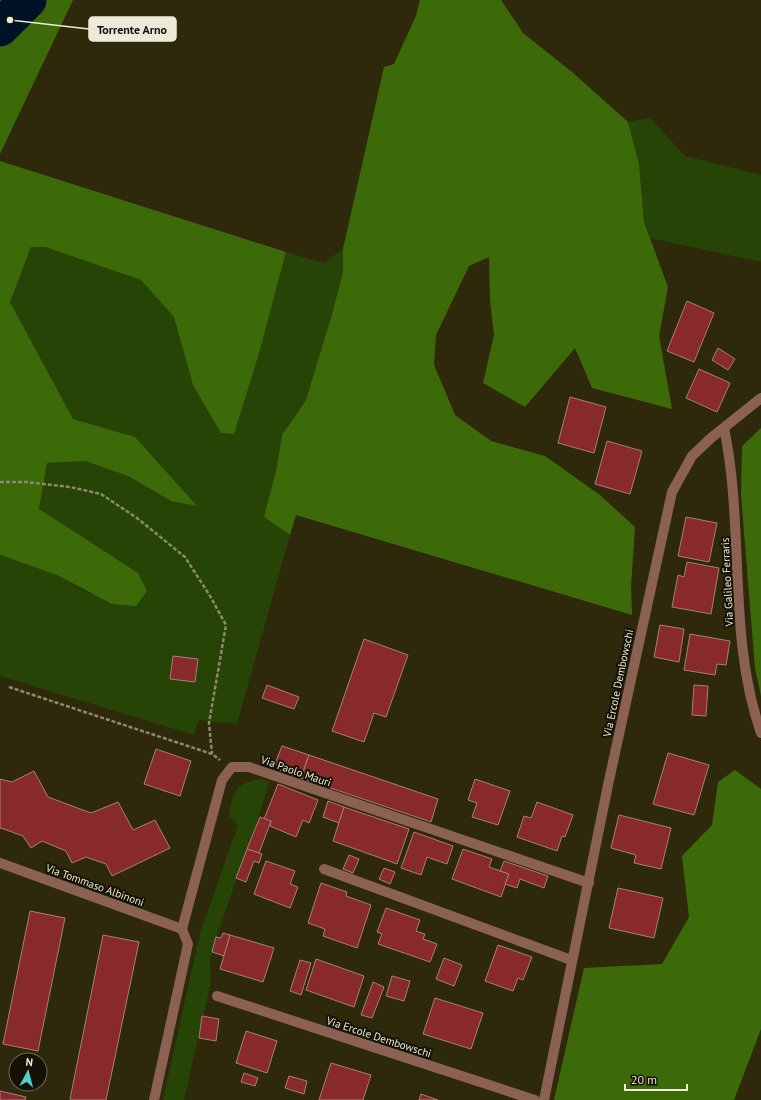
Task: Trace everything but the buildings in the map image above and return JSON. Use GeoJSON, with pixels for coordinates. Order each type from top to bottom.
{"type":"FeatureCollection","features":[{"type":"Feature","properties":{"kind":"street","name":"Via Ercole Dembowschi"},"geometry":{"type":"LineString","coordinates":[[544,1100],[571,960],[589,883],[610,778],[672,492],[692,456],[761,398]]}},
{"type":"Feature","properties":{"kind":"street","name":"Via Galileo Ferraris"},"geometry":{"type":"LineString","coordinates":[[724,428],[729,452],[733,496],[741,637],[752,707],[761,733]]}},
{"type":"Feature","properties":{"kind":"street","name":"Via Paolo Mauri"},"geometry":{"type":"LineString","coordinates":[[232,767],[249,767],[589,883]]}},
{"type":"Feature","properties":{"kind":"street"},"geometry":{"type":"LineString","coordinates":[[154,1100],[188,944],[182,929],[222,780],[232,767]]}},
{"type":"Feature","properties":{"kind":"street"},"geometry":{"type":"LineString","coordinates":[[0,875],[2,864]]}},
{"type":"Feature","properties":{"kind":"street","name":"Via Tommaso Albinoni"},"geometry":{"type":"LineString","coordinates":[[2,864],[182,929]]}},
{"type":"Feature","properties":{"kind":"street"},"geometry":{"type":"LineString","coordinates":[[324,870],[571,960]]}},
{"type":"Feature","properties":{"kind":"street","name":"Via Ercole Dembowschi"},"geometry":{"type":"LineString","coordinates":[[217,996],[535,1100]]}},
{"type":"Feature","properties":{"kind":"path"},"geometry":{"type":"LineString","coordinates":[[0,482],[26,482],[70,487],[101,494],[138,518],[185,557],[210,596],[226,625],[209,722],[212,754]]}},
{"type":"Feature","properties":{"kind":"path"},"geometry":{"type":"LineString","coordinates":[[9,687],[212,754],[232,767]]}},
{"type":"Feature","properties":{"kind":"green space"},"geometry":{"type":"Polygon","coordinates":[[[0,0],[73,0],[0,154],[0,0]]]}},
{"type":"Feature","properties":{"kind":"green space"},"geometry":{"type":"Polygon","coordinates":[[[420,0],[501,0],[523,33],[572,72],[628,122],[639,164],[644,222],[668,287],[659,336],[672,409],[592,388],[575,348],[525,407],[483,383],[494,335],[490,300],[489,257],[469,266],[436,335],[434,365],[455,415],[491,441],[545,456],[600,495],[635,527],[631,587],[632,615],[296,515],[290,535],[264,517],[276,471],[282,435],[306,400],[332,314],[343,272],[343,249],[384,67],[394,64],[416,16],[420,0]]]}},
{"type":"Feature","properties":{"kind":"green space"},"geometry":{"type":"Polygon","coordinates":[[[650,118],[685,156],[761,175],[761,262],[650,238],[644,222],[639,164],[628,122],[650,118]]]}},
{"type":"Feature","properties":{"kind":"green space"},"geometry":{"type":"Polygon","coordinates":[[[0,161],[286,252],[260,350],[234,434],[221,433],[193,385],[174,317],[141,280],[45,247],[31,247],[10,302],[73,419],[135,437],[197,506],[171,501],[128,476],[85,461],[47,463],[39,509],[138,573],[147,591],[136,606],[112,604],[57,575],[0,555],[0,161]]]}},
{"type":"Feature","properties":{"kind":"green space"},"geometry":{"type":"Polygon","coordinates":[[[31,247],[45,247],[141,280],[174,317],[193,385],[233,434],[260,350],[286,252],[324,263],[343,249],[343,272],[306,400],[282,435],[276,471],[264,517],[290,535],[237,724],[199,720],[194,735],[0,676],[0,555],[57,575],[90,594],[85,540],[39,509],[47,463],[85,461],[128,476],[171,501],[135,437],[73,419],[10,302],[31,247]]]}},
{"type":"Feature","properties":{"kind":"green space"},"geometry":{"type":"Polygon","coordinates":[[[761,428],[761,696],[755,668],[741,495],[742,446],[761,428]]]}},
{"type":"Feature","properties":{"kind":"green space"},"geometry":{"type":"Polygon","coordinates":[[[735,770],[761,789],[761,1029],[734,1100],[554,1100],[584,968],[662,964],[689,917],[682,856],[712,825],[718,782],[735,770]]]}},
{"type":"Feature","properties":{"kind":"green space"},"geometry":{"type":"Polygon","coordinates":[[[260,779],[269,782],[256,825],[210,959],[211,982],[184,1100],[163,1100],[200,933],[238,825],[229,816],[232,801],[236,790],[240,786],[260,779]]]}},
{"type":"Feature","properties":{"kind":"waterway"},"geometry":{"type":"LineString","coordinates":[[0,28],[28,0]]}},
{"type":"Feature","properties":{"kind":"place","name":"Torrente Arno"},"geometry":{"type":"Point","coordinates":[10,20]}}]}
